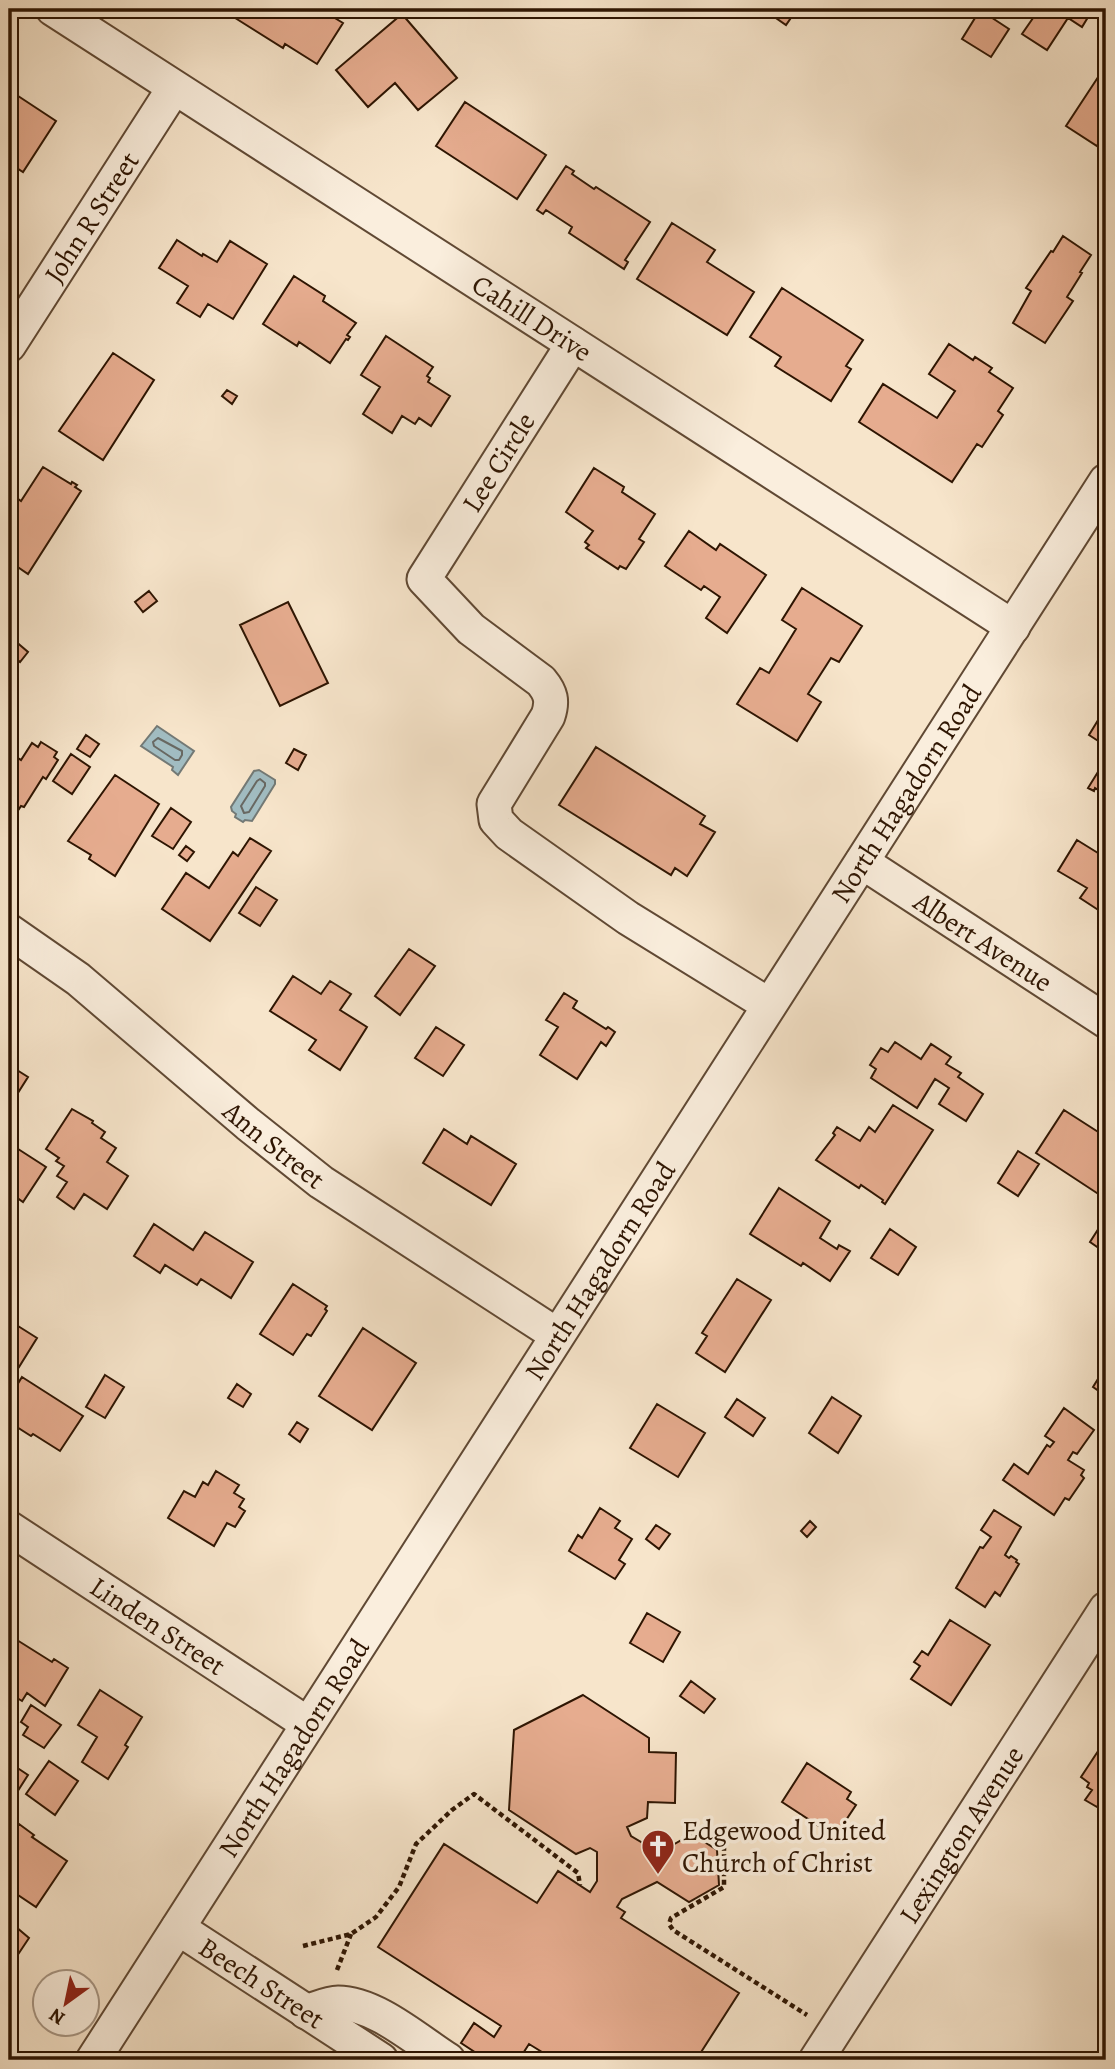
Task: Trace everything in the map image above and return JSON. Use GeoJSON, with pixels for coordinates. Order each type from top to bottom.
{"type":"FeatureCollection","features":[{"type":"Feature","properties":{"kind":"street","name":"Cahill Drive"},"geometry":{"type":"LineString","coordinates":[[53,9],[1013,627]]}},
{"type":"Feature","properties":{"kind":"street","name":"John R Street"},"geometry":{"type":"LineString","coordinates":[[9,345],[174,88]]}},
{"type":"Feature","properties":{"kind":"street","name":"Lee Circle"},"geometry":{"type":"LineString","coordinates":[[573,344],[424,579],[471,629],[541,681],[549,691],[552,704],[548,716],[494,804],[496,820],[509,834],[628,918],[769,1005]]}},
{"type":"Feature","properties":{"kind":"street","name":"North Hagadorn Road"},"geometry":{"type":"LineString","coordinates":[[93,2060],[1106,481]]}},
{"type":"Feature","properties":{"kind":"street","name":"Albert Avenue"},"geometry":{"type":"LineString","coordinates":[[862,862],[1106,1021]]}},
{"type":"Feature","properties":{"kind":"street","name":"Ann Street"},"geometry":{"type":"LineString","coordinates":[[9,931],[78,979],[248,1124],[321,1182],[558,1335]]}},
{"type":"Feature","properties":{"kind":"street","name":"Linden Street"},"geometry":{"type":"LineString","coordinates":[[9,1528],[308,1724]]}},
{"type":"Feature","properties":{"kind":"street","name":"Lexington Avenue"},"geometry":{"type":"LineString","coordinates":[[816,2060],[1106,1609]]}},
{"type":"Feature","properties":{"kind":"street","name":"Beech Street"},"geometry":{"type":"LineString","coordinates":[[178,1928],[381,2060]]}},
{"type":"Feature","properties":{"kind":"street"},"geometry":{"type":"LineString","coordinates":[[306,2011],[335,2003],[358,2005],[448,2060]]}},
{"type":"Feature","properties":{"kind":"path"},"geometry":{"type":"LineString","coordinates":[[303,1946],[351,1934],[376,1917],[399,1887],[416,1844],[452,1810],[474,1794],[578,1873],[579,1885]]}},
{"type":"Feature","properties":{"kind":"path"},"geometry":{"type":"LineString","coordinates":[[693,1829],[724,1847],[724,1887],[671,1919],[669,1924],[673,1930],[807,2015]]}},
{"type":"Feature","properties":{"kind":"path"},"geometry":{"type":"LineString","coordinates":[[337,1970],[351,1934]]}},
{"type":"Feature","properties":{"kind":"water"},"geometry":{"type":"Polygon","coordinates":[[[157,726],[194,751],[178,775],[172,770],[173,767],[141,746],[157,726]]]}},
{"type":"Feature","properties":{"kind":"water"},"geometry":{"type":"Polygon","coordinates":[[[259,770],[275,780],[275,784],[252,821],[243,822],[235,817],[231,807],[254,771],[259,770]]]}},
{"type":"Feature","properties":{"kind":"building"},"geometry":{"type":"Polygon","coordinates":[[[320,9],[343,23],[317,64],[285,44],[283,48],[224,11],[320,9]]]}},
{"type":"Feature","properties":{"kind":"building"},"geometry":{"type":"Polygon","coordinates":[[[763,9],[797,9],[786,25],[763,9]]]}},
{"type":"Feature","properties":{"kind":"building"},"geometry":{"type":"Polygon","coordinates":[[[1019,9],[1093,9],[1082,27],[1068,18],[1047,50],[1022,34],[1033,18],[1019,9]]]}},
{"type":"Feature","properties":{"kind":"building"},"geometry":{"type":"Polygon","coordinates":[[[980,10],[1009,29],[991,57],[962,39],[980,10]]]}},
{"type":"Feature","properties":{"kind":"building"},"geometry":{"type":"Polygon","coordinates":[[[402,14],[457,78],[418,110],[395,83],[368,107],[336,70],[402,14]]]}},
{"type":"Feature","properties":{"kind":"building"},"geometry":{"type":"Polygon","coordinates":[[[1106,65],[1106,132],[1097,146],[1066,126],[1106,65]]]}},
{"type":"Feature","properties":{"kind":"building"},"geometry":{"type":"Polygon","coordinates":[[[9,90],[56,121],[23,172],[9,163],[9,90]]]}},
{"type":"Feature","properties":{"kind":"building"},"geometry":{"type":"Polygon","coordinates":[[[465,102],[546,155],[517,199],[436,146],[465,102]]]}},
{"type":"Feature","properties":{"kind":"building"},"geometry":{"type":"Polygon","coordinates":[[[566,166],[574,171],[572,174],[594,189],[596,187],[650,222],[625,260],[628,262],[624,269],[569,233],[572,227],[546,210],[543,214],[537,210],[566,166]]]}},
{"type":"Feature","properties":{"kind":"building"},"geometry":{"type":"Polygon","coordinates":[[[672,223],[715,250],[707,262],[754,292],[727,335],[637,279],[672,223]]]}},
{"type":"Feature","properties":{"kind":"building"},"geometry":{"type":"Polygon","coordinates":[[[1063,236],[1091,255],[1067,297],[1073,301],[1045,343],[1013,323],[1031,291],[1026,288],[1063,236]]]}},
{"type":"Feature","properties":{"kind":"building"},"geometry":{"type":"Polygon","coordinates":[[[177,240],[217,262],[230,241],[267,264],[233,319],[208,304],[200,317],[177,303],[188,286],[159,268],[177,240]]]}},
{"type":"Feature","properties":{"kind":"building"},"geometry":{"type":"Polygon","coordinates":[[[294,276],[325,296],[323,301],[356,323],[347,335],[350,337],[330,363],[299,342],[297,346],[263,324],[294,276]]]}},
{"type":"Feature","properties":{"kind":"building"},"geometry":{"type":"Polygon","coordinates":[[[782,288],[863,340],[846,366],[851,369],[831,401],[775,366],[781,357],[750,337],[782,288]]]}},
{"type":"Feature","properties":{"kind":"building"},"geometry":{"type":"Polygon","coordinates":[[[386,336],[433,367],[427,376],[430,378],[428,382],[450,396],[431,426],[419,418],[415,424],[402,416],[392,433],[363,414],[380,387],[361,375],[386,336]]]}},
{"type":"Feature","properties":{"kind":"building"},"geometry":{"type":"Polygon","coordinates":[[[949,344],[973,360],[975,357],[992,368],[989,372],[1013,388],[998,411],[1003,415],[982,447],[977,444],[952,482],[859,422],[883,384],[937,418],[955,391],[929,374],[949,344]]]}},
{"type":"Feature","properties":{"kind":"building"},"geometry":{"type":"Polygon","coordinates":[[[113,353],[154,380],[103,460],[59,431],[113,353]]]}},
{"type":"Feature","properties":{"kind":"building"},"geometry":{"type":"Polygon","coordinates":[[[227,390],[237,396],[232,404],[222,396],[227,390]]]}},
{"type":"Feature","properties":{"kind":"building"},"geometry":{"type":"Polygon","coordinates":[[[43,467],[77,485],[75,487],[81,491],[28,574],[9,561],[9,512],[18,499],[21,501],[43,467]]]}},
{"type":"Feature","properties":{"kind":"building"},"geometry":{"type":"Polygon","coordinates":[[[594,468],[624,487],[622,492],[655,514],[639,539],[644,542],[626,569],[620,566],[618,569],[586,548],[589,545],[585,542],[593,531],[566,512],[594,468]]]}},
{"type":"Feature","properties":{"kind":"building"},"geometry":{"type":"Polygon","coordinates":[[[689,531],[716,550],[720,544],[766,575],[727,633],[706,618],[720,597],[704,586],[701,590],[665,566],[689,531]]]}},
{"type":"Feature","properties":{"kind":"building"},"geometry":{"type":"Polygon","coordinates":[[[802,588],[862,626],[839,662],[831,658],[808,694],[821,702],[797,741],[737,704],[760,668],[769,673],[796,629],[782,620],[802,588]]]}},
{"type":"Feature","properties":{"kind":"building"},"geometry":{"type":"Polygon","coordinates":[[[149,591],[157,601],[143,612],[135,602],[149,591]]]}},
{"type":"Feature","properties":{"kind":"building"},"geometry":{"type":"Polygon","coordinates":[[[288,602],[328,683],[280,706],[240,625],[288,602]]]}},
{"type":"Feature","properties":{"kind":"building"},"geometry":{"type":"Polygon","coordinates":[[[14,640],[28,652],[20,662],[9,653],[9,647],[14,640]]]}},
{"type":"Feature","properties":{"kind":"building"},"geometry":{"type":"Polygon","coordinates":[[[1106,707],[1106,746],[1089,735],[1106,707]]]}},
{"type":"Feature","properties":{"kind":"building"},"geometry":{"type":"Polygon","coordinates":[[[86,735],[99,744],[90,757],[77,749],[86,735]]]}},
{"type":"Feature","properties":{"kind":"building"},"geometry":{"type":"Polygon","coordinates":[[[41,742],[57,752],[54,757],[58,760],[46,779],[43,777],[24,807],[19,809],[9,802],[9,752],[21,760],[32,743],[38,747],[41,742]]]}},
{"type":"Feature","properties":{"kind":"building"},"geometry":{"type":"Polygon","coordinates":[[[596,747],[705,816],[700,824],[715,832],[687,876],[675,868],[671,875],[559,805],[596,747]]]}},
{"type":"Feature","properties":{"kind":"building"},"geometry":{"type":"Polygon","coordinates":[[[294,749],[306,755],[298,770],[286,763],[294,749]]]}},
{"type":"Feature","properties":{"kind":"building"},"geometry":{"type":"Polygon","coordinates":[[[71,754],[90,767],[72,794],[53,781],[71,754]]]}},
{"type":"Feature","properties":{"kind":"building"},"geometry":{"type":"Polygon","coordinates":[[[1106,759],[1106,795],[1095,788],[1094,791],[1088,788],[1106,759]]]}},
{"type":"Feature","properties":{"kind":"building"},"geometry":{"type":"Polygon","coordinates":[[[115,775],[159,804],[115,876],[89,859],[91,855],[68,841],[115,775]]]}},
{"type":"Feature","properties":{"kind":"building"},"geometry":{"type":"Polygon","coordinates":[[[171,808],[191,822],[173,849],[152,836],[171,808]]]}},
{"type":"Feature","properties":{"kind":"building"},"geometry":{"type":"Polygon","coordinates":[[[250,838],[271,851],[210,941],[162,909],[186,873],[209,888],[233,852],[238,856],[250,838]]]}},
{"type":"Feature","properties":{"kind":"building"},"geometry":{"type":"Polygon","coordinates":[[[1077,840],[1106,858],[1106,915],[1080,898],[1087,888],[1058,871],[1077,840]]]}},
{"type":"Feature","properties":{"kind":"building"},"geometry":{"type":"Polygon","coordinates":[[[186,846],[194,852],[187,861],[179,855],[186,846]]]}},
{"type":"Feature","properties":{"kind":"building"},"geometry":{"type":"Polygon","coordinates":[[[256,887],[277,900],[260,926],[239,913],[256,887]]]}},
{"type":"Feature","properties":{"kind":"building"},"geometry":{"type":"Polygon","coordinates":[[[409,949],[435,966],[400,1015],[375,996],[409,949]]]}},
{"type":"Feature","properties":{"kind":"building"},"geometry":{"type":"Polygon","coordinates":[[[293,976],[321,994],[330,981],[351,994],[340,1010],[367,1027],[340,1070],[309,1050],[316,1040],[270,1011],[293,976]]]}},
{"type":"Feature","properties":{"kind":"building"},"geometry":{"type":"Polygon","coordinates":[[[564,993],[577,1001],[573,1008],[615,1032],[606,1046],[601,1042],[577,1079],[540,1055],[558,1027],[546,1020],[564,993]]]}},
{"type":"Feature","properties":{"kind":"building"},"geometry":{"type":"Polygon","coordinates":[[[436,1027],[464,1045],[443,1076],[415,1058],[436,1027]]]}},
{"type":"Feature","properties":{"kind":"building"},"geometry":{"type":"Polygon","coordinates":[[[895,1042],[921,1059],[931,1044],[951,1057],[946,1064],[961,1073],[958,1077],[983,1094],[966,1121],[939,1104],[949,1088],[935,1079],[917,1108],[871,1078],[876,1069],[870,1065],[881,1048],[888,1052],[895,1042]]]}},
{"type":"Feature","properties":{"kind":"building"},"geometry":{"type":"Polygon","coordinates":[[[9,1065],[28,1077],[9,1107],[9,1065]]]}},
{"type":"Feature","properties":{"kind":"building"},"geometry":{"type":"Polygon","coordinates":[[[893,1105],[933,1130],[885,1204],[861,1185],[859,1188],[816,1160],[835,1135],[833,1133],[837,1127],[860,1141],[869,1127],[875,1132],[893,1105]]]}},
{"type":"Feature","properties":{"kind":"building"},"geometry":{"type":"Polygon","coordinates":[[[72,1109],[93,1121],[92,1123],[105,1132],[101,1138],[116,1148],[107,1162],[128,1176],[107,1209],[84,1194],[74,1209],[57,1197],[67,1182],[57,1176],[64,1166],[56,1161],[59,1158],[46,1149],[72,1109]]]}},
{"type":"Feature","properties":{"kind":"building"},"geometry":{"type":"Polygon","coordinates":[[[1064,1110],[1106,1137],[1106,1199],[1036,1153],[1064,1110]]]}},
{"type":"Feature","properties":{"kind":"building"},"geometry":{"type":"Polygon","coordinates":[[[444,1129],[467,1144],[471,1136],[516,1164],[491,1205],[423,1163],[444,1129]]]}},
{"type":"Feature","properties":{"kind":"building"},"geometry":{"type":"Polygon","coordinates":[[[15,1147],[46,1167],[23,1202],[9,1192],[9,1156],[15,1147]]]}},
{"type":"Feature","properties":{"kind":"building"},"geometry":{"type":"Polygon","coordinates":[[[1018,1151],[1039,1164],[1018,1196],[998,1183],[1018,1151]]]}},
{"type":"Feature","properties":{"kind":"building"},"geometry":{"type":"Polygon","coordinates":[[[779,1188],[830,1221],[820,1238],[837,1249],[839,1245],[850,1251],[830,1281],[750,1234],[779,1188]]]}},
{"type":"Feature","properties":{"kind":"building"},"geometry":{"type":"Polygon","coordinates":[[[1106,1217],[1106,1253],[1090,1242],[1106,1217]]]}},
{"type":"Feature","properties":{"kind":"building"},"geometry":{"type":"Polygon","coordinates":[[[154,1224],[193,1250],[205,1232],[253,1262],[231,1298],[201,1279],[197,1285],[165,1265],[160,1273],[134,1256],[154,1224]]]}},
{"type":"Feature","properties":{"kind":"building"},"geometry":{"type":"Polygon","coordinates":[[[890,1229],[916,1247],[898,1275],[871,1258],[890,1229]]]}},
{"type":"Feature","properties":{"kind":"building"},"geometry":{"type":"Polygon","coordinates":[[[737,1279],[771,1300],[725,1372],[696,1353],[707,1336],[702,1333],[737,1279]]]}},
{"type":"Feature","properties":{"kind":"building"},"geometry":{"type":"Polygon","coordinates":[[[293,1284],[327,1306],[327,1311],[311,1336],[307,1334],[293,1355],[260,1334],[293,1284]]]}},
{"type":"Feature","properties":{"kind":"building"},"geometry":{"type":"Polygon","coordinates":[[[18,1326],[37,1338],[19,1367],[9,1360],[9,1341],[18,1326]]]}},
{"type":"Feature","properties":{"kind":"building"},"geometry":{"type":"Polygon","coordinates":[[[363,1328],[416,1363],[372,1430],[319,1396],[363,1328]]]}},
{"type":"Feature","properties":{"kind":"building"},"geometry":{"type":"Polygon","coordinates":[[[1106,1366],[1106,1396],[1093,1387],[1106,1366]]]}},
{"type":"Feature","properties":{"kind":"building"},"geometry":{"type":"Polygon","coordinates":[[[105,1375],[124,1387],[105,1418],[86,1407],[105,1375]]]}},
{"type":"Feature","properties":{"kind":"building"},"geometry":{"type":"Polygon","coordinates":[[[22,1377],[83,1416],[60,1451],[9,1422],[9,1398],[22,1377]]]}},
{"type":"Feature","properties":{"kind":"building"},"geometry":{"type":"Polygon","coordinates":[[[237,1384],[251,1394],[243,1407],[228,1398],[237,1384]]]}},
{"type":"Feature","properties":{"kind":"building"},"geometry":{"type":"Polygon","coordinates":[[[832,1397],[861,1416],[838,1453],[809,1433],[832,1397]]]}},
{"type":"Feature","properties":{"kind":"building"},"geometry":{"type":"Polygon","coordinates":[[[737,1399],[765,1418],[753,1436],[725,1417],[737,1399]]]}},
{"type":"Feature","properties":{"kind":"building"},"geometry":{"type":"Polygon","coordinates":[[[657,1404],[705,1433],[678,1477],[630,1448],[657,1404]]]}},
{"type":"Feature","properties":{"kind":"building"},"geometry":{"type":"Polygon","coordinates":[[[1064,1408],[1094,1430],[1077,1454],[1073,1452],[1068,1460],[1084,1470],[1081,1475],[1084,1478],[1069,1500],[1065,1498],[1054,1515],[1003,1480],[1014,1464],[1028,1474],[1047,1445],[1050,1447],[1054,1442],[1045,1436],[1064,1408]]]}},
{"type":"Feature","properties":{"kind":"building"},"geometry":{"type":"Polygon","coordinates":[[[297,1422],[308,1429],[300,1442],[289,1434],[297,1422]]]}},
{"type":"Feature","properties":{"kind":"building"},"geometry":{"type":"Polygon","coordinates":[[[216,1471],[239,1485],[234,1493],[244,1499],[239,1507],[245,1511],[235,1527],[227,1523],[214,1546],[168,1518],[184,1491],[195,1497],[203,1482],[208,1485],[216,1471]]]}},
{"type":"Feature","properties":{"kind":"building"},"geometry":{"type":"Polygon","coordinates":[[[600,1508],[620,1521],[615,1528],[632,1539],[619,1560],[625,1564],[615,1579],[569,1551],[578,1535],[582,1538],[600,1508]]]}},
{"type":"Feature","properties":{"kind":"building"},"geometry":{"type":"Polygon","coordinates":[[[994,1510],[1021,1527],[1005,1555],[1009,1558],[1011,1556],[1019,1564],[1000,1596],[995,1592],[985,1607],[956,1588],[980,1547],[983,1548],[991,1537],[981,1530],[994,1510]]]}},
{"type":"Feature","properties":{"kind":"building"},"geometry":{"type":"Polygon","coordinates":[[[810,1521],[816,1527],[807,1537],[801,1531],[810,1521]]]}},
{"type":"Feature","properties":{"kind":"building"},"geometry":{"type":"Polygon","coordinates":[[[656,1525],[670,1534],[659,1549],[646,1539],[656,1525]]]}},
{"type":"Feature","properties":{"kind":"building"},"geometry":{"type":"Polygon","coordinates":[[[647,1613],[680,1632],[663,1662],[630,1643],[647,1613]]]}},
{"type":"Feature","properties":{"kind":"building"},"geometry":{"type":"Polygon","coordinates":[[[950,1620],[990,1645],[951,1705],[911,1679],[920,1666],[914,1662],[922,1651],[928,1655],[950,1620]]]}},
{"type":"Feature","properties":{"kind":"building"},"geometry":{"type":"Polygon","coordinates":[[[9,1635],[52,1662],[54,1659],[68,1668],[45,1706],[27,1693],[22,1701],[9,1693],[12,1684],[9,1682],[9,1635]]]}},
{"type":"Feature","properties":{"kind":"building"},"geometry":{"type":"Polygon","coordinates":[[[691,1681],[715,1699],[704,1713],[680,1696],[691,1681]]]}},
{"type":"Feature","properties":{"kind":"building"},"geometry":{"type":"Polygon","coordinates":[[[100,1690],[142,1717],[125,1745],[128,1747],[108,1779],[82,1762],[97,1737],[78,1725],[100,1690]]]}},
{"type":"Feature","properties":{"kind":"building","name":"Edgewood United Church of Christ"},"geometry":{"type":"Polygon","coordinates":[[[583,1695],[649,1738],[649,1752],[676,1753],[675,1803],[648,1802],[647,1818],[627,1827],[631,1836],[653,1849],[664,1850],[692,1834],[717,1850],[719,1885],[689,1902],[657,1882],[622,1899],[617,1907],[625,1912],[621,1918],[739,1993],[696,2060],[555,2060],[529,2044],[522,2055],[530,2060],[487,2060],[461,2043],[474,2023],[494,2037],[501,2026],[378,1947],[444,1844],[537,1903],[558,1871],[590,1892],[597,1881],[597,1852],[590,1848],[576,1854],[509,1810],[514,1730],[583,1695]]]}},
{"type":"Feature","properties":{"kind":"building"},"geometry":{"type":"Polygon","coordinates":[[[31,1705],[61,1725],[44,1748],[23,1735],[28,1727],[21,1722],[31,1705]]]}},
{"type":"Feature","properties":{"kind":"building"},"geometry":{"type":"Polygon","coordinates":[[[1106,1739],[1106,1796],[1097,1807],[1085,1800],[1092,1790],[1087,1787],[1089,1783],[1081,1777],[1106,1739]]]}},
{"type":"Feature","properties":{"kind":"building"},"geometry":{"type":"Polygon","coordinates":[[[49,1761],[78,1781],[55,1815],[26,1794],[49,1761]]]}},
{"type":"Feature","properties":{"kind":"building"},"geometry":{"type":"Polygon","coordinates":[[[807,1763],[851,1792],[847,1799],[856,1805],[838,1832],[825,1823],[822,1828],[782,1802],[807,1763]]]}},
{"type":"Feature","properties":{"kind":"building"},"geometry":{"type":"Polygon","coordinates":[[[13,1765],[28,1775],[12,1800],[9,1798],[9,1767],[13,1765]]]}},
{"type":"Feature","properties":{"kind":"building"},"geometry":{"type":"Polygon","coordinates":[[[19,1824],[34,1835],[32,1837],[67,1861],[36,1907],[9,1889],[9,1839],[19,1824]]]}},
{"type":"Feature","properties":{"kind":"building"},"geometry":{"type":"Polygon","coordinates":[[[9,1921],[29,1938],[9,1968],[9,1921]]]}},
{"type":"Feature","properties":{"kind":"place","name":"Edgewood United Church of Christ"},"geometry":{"type":"Point","coordinates":[658,1876]}}]}
